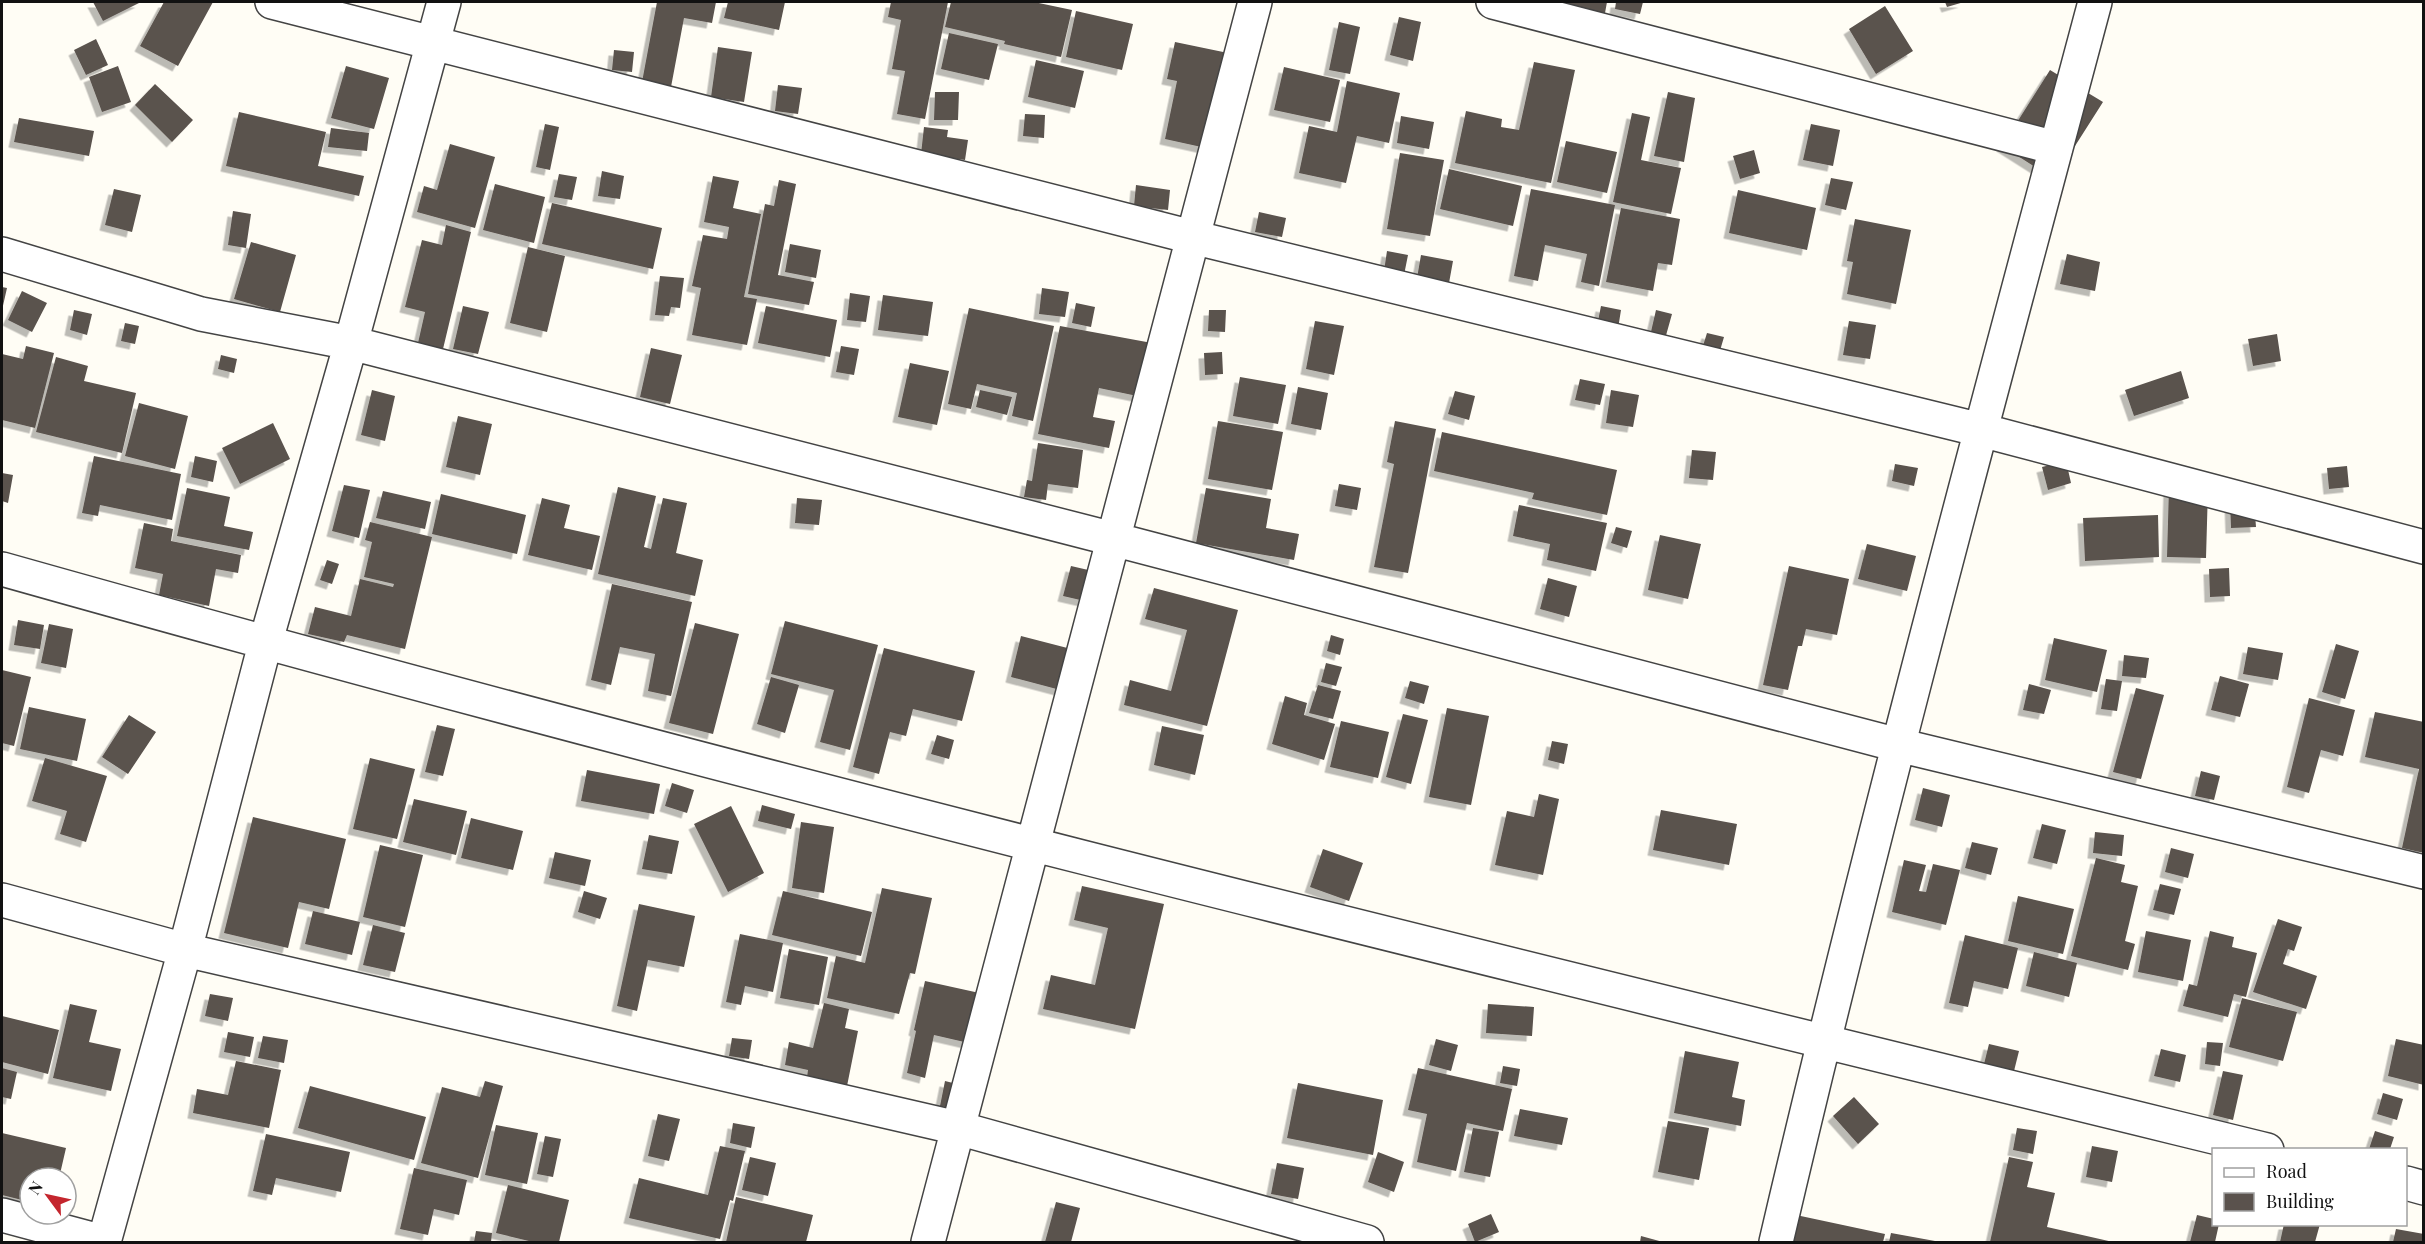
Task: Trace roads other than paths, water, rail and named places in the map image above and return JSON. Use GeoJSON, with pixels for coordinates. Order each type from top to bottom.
{"type":"FeatureCollection","features":[{"type":"Feature","properties":{"kind":"street"},"geometry":{"type":"LineString","coordinates":[[272,2],[1192,237],[1981,430],[2424,546]]}},
{"type":"Feature","properties":{"kind":"street"},"geometry":{"type":"LineString","coordinates":[[2,1215],[103,1242],[184,950],[265,644],[351,343],[444,2]]}},
{"type":"Feature","properties":{"kind":"street"},"geometry":{"type":"LineString","coordinates":[[928,1242],[1255,2]]}},
{"type":"Feature","properties":{"kind":"street"},"geometry":{"type":"LineString","coordinates":[[1493,2],[2056,148]]}},
{"type":"Feature","properties":{"kind":"street"},"geometry":{"type":"LineString","coordinates":[[1776,1242],[1823,1042],[1898,745],[2094,2]]}},
{"type":"Feature","properties":{"kind":"street"},"geometry":{"type":"LineString","coordinates":[[2,254],[201,314],[351,343],[1113,539],[1898,745],[2424,872]]}},
{"type":"Feature","properties":{"kind":"street"},"geometry":{"type":"LineString","coordinates":[[2,569],[265,644],[1032,845],[1823,1042],[2263,1148]]}},
{"type":"Feature","properties":{"kind":"street"},"geometry":{"type":"LineString","coordinates":[[2,900],[184,950],[958,1128],[1367,1242]]}},
{"type":"Feature","properties":{"kind":"street"},"geometry":{"type":"LineString","coordinates":[[2407,1183],[2424,1188]]}}]}
